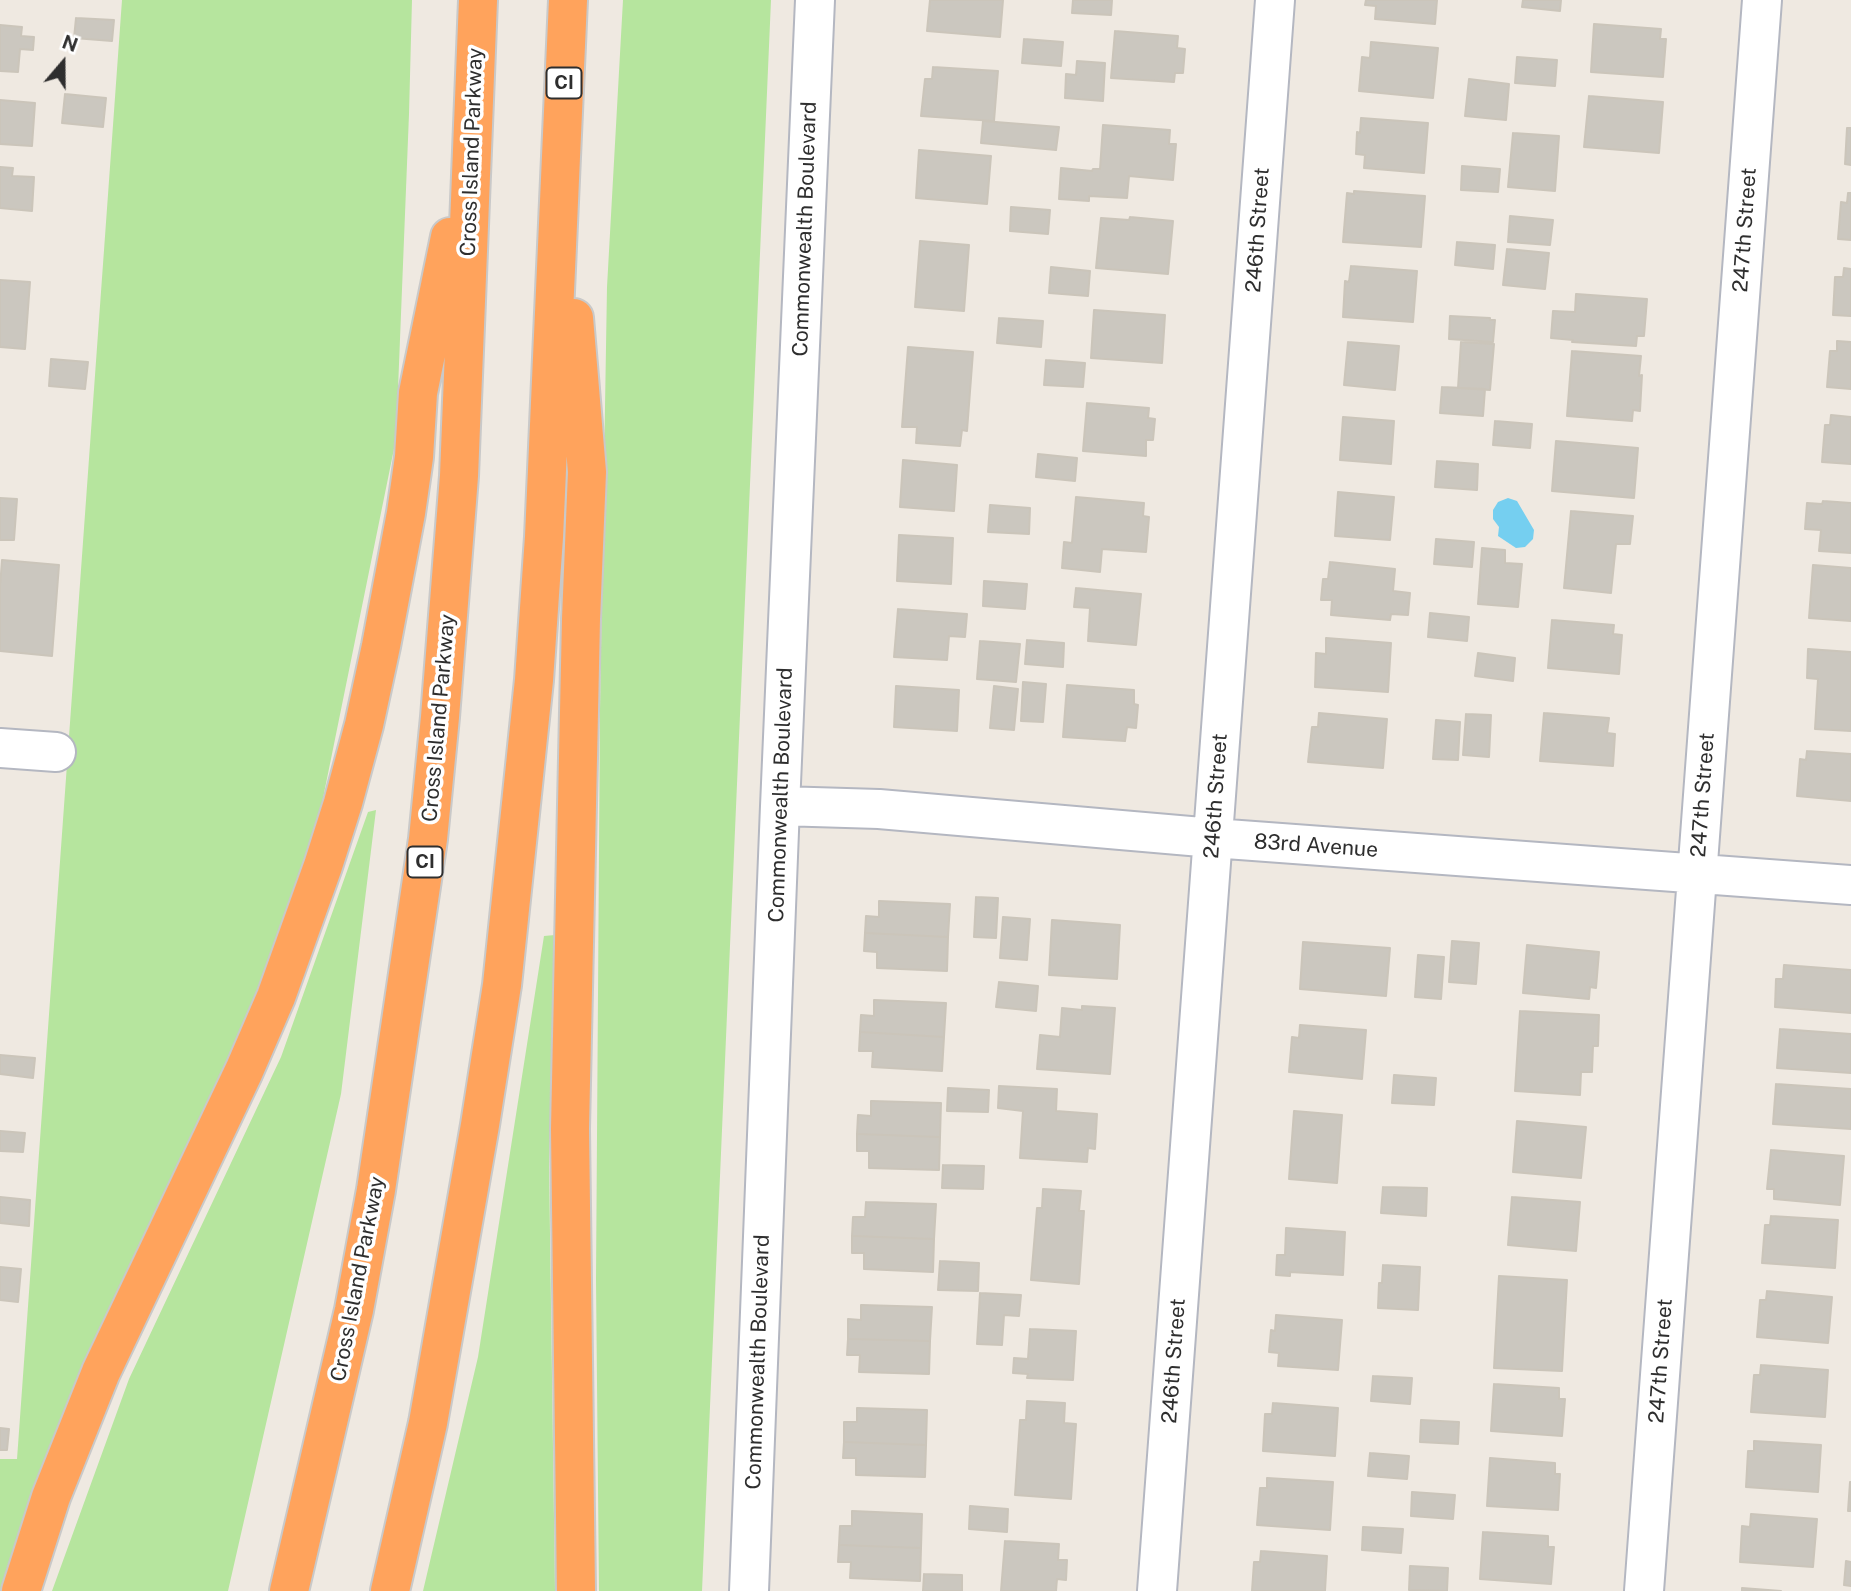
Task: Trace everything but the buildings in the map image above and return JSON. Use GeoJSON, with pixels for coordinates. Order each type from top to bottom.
{"type":"FeatureCollection","features":[{"type":"Feature","properties":{"kind":"highway","name":"Cross Island Parkway"},"geometry":{"type":"LineString","coordinates":[[289,1591],[354,1310],[372,1216],[428,839],[459,476],[478,0]]}},
{"type":"Feature","properties":{"kind":"highway","name":"CI"},"geometry":{"type":"LineString","coordinates":[[390,1591],[428,1423],[502,985],[534,680],[544,537],[568,0]]}},
{"type":"Feature","properties":{"kind":"highway"},"geometry":{"type":"LineString","coordinates":[[21,1591],[51,1497],[101,1372],[276,997],[304,923],[343,803],[365,725],[394,578],[414,457],[418,393],[474,121]]}},
{"type":"Feature","properties":{"kind":"highway"},"geometry":{"type":"LineString","coordinates":[[560,166],[587,472],[581,619],[570,1129],[576,1591]]}},
{"type":"Feature","properties":{"kind":"street","name":"Commonwealth Boulevard"},"geometry":{"type":"LineString","coordinates":[[749,1591],[815,0]]}},
{"type":"Feature","properties":{"kind":"street","name":"246th Street"},"geometry":{"type":"LineString","coordinates":[[1157,1591],[1275,0]]}},
{"type":"Feature","properties":{"kind":"street","name":"247th Street"},"geometry":{"type":"LineString","coordinates":[[1644,1591],[1762,0]]}},
{"type":"Feature","properties":{"kind":"street"},"geometry":{"type":"LineString","coordinates":[[0,748],[56,752]]}},
{"type":"Feature","properties":{"kind":"street","name":"83rd Avenue"},"geometry":{"type":"LineString","coordinates":[[780,806],[879,809],[1213,838],[1851,886]]}},
{"type":"Feature","properties":{"kind":"green space"},"geometry":{"type":"Polygon","coordinates":[[[122,0],[412,0],[396,439],[321,808],[270,967],[79,1383],[6,1591],[0,1591],[0,1459],[17,1459],[122,0]]]}},
{"type":"Feature","properties":{"kind":"green space"},"geometry":{"type":"Polygon","coordinates":[[[623,0],[771,0],[702,1591],[599,1591],[596,1279],[600,708],[607,287],[623,0]]]}},
{"type":"Feature","properties":{"kind":"green space"},"geometry":{"type":"Polygon","coordinates":[[[376,810],[341,1094],[228,1591],[52,1591],[129,1379],[281,1057],[368,812],[376,810]]]}},
{"type":"Feature","properties":{"kind":"green space"},"geometry":{"type":"Polygon","coordinates":[[[555,935],[549,1163],[555,1591],[423,1591],[478,1357],[544,936],[555,935]]]}},
{"type":"Feature","properties":{"kind":"water"},"geometry":{"type":"Polygon","coordinates":[[[1508,498],[1517,501],[1534,530],[1533,539],[1525,547],[1516,548],[1498,536],[1499,527],[1493,519],[1493,510],[1498,502],[1508,498]]]}}]}
